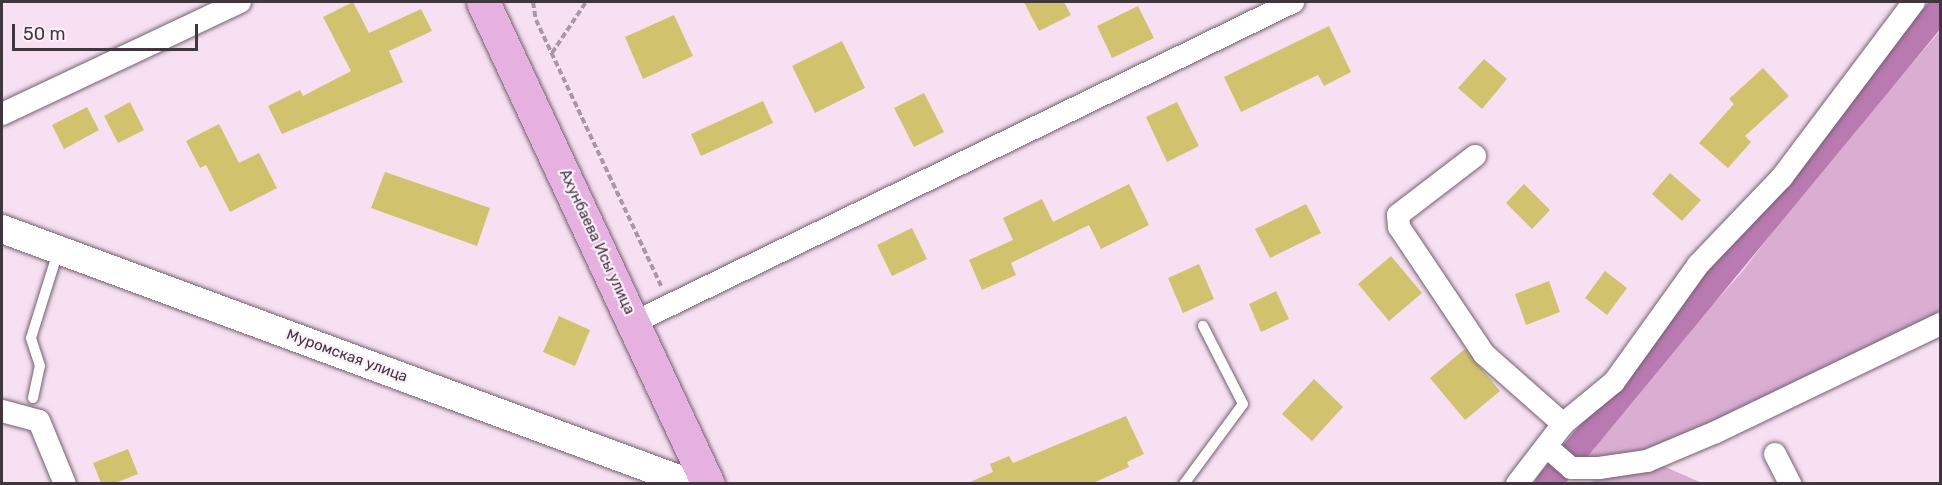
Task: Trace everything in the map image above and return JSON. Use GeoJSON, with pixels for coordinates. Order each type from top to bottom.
{"type":"FeatureCollection","features":[{"type":"Feature","properties":{"kind":"main road","name":"Ахунбаева Исы улица"},"geometry":{"type":"LineString","coordinates":[[483,2],[635,322],[708,483]]}},
{"type":"Feature","properties":{"kind":"street"},"geometry":{"type":"LineString","coordinates":[[2,114],[240,2]]}},
{"type":"Feature","properties":{"kind":"street"},"geometry":{"type":"LineString","coordinates":[[635,322],[1293,2]]}},
{"type":"Feature","properties":{"kind":"street"},"geometry":{"type":"LineString","coordinates":[[1559,458],[1563,424],[1614,382],[1698,265],[1782,177],[1914,2]]}},
{"type":"Feature","properties":{"kind":"street"},"geometry":{"type":"LineString","coordinates":[[1476,156],[1398,214],[1399,227],[1484,354],[1563,424]]}},
{"type":"Feature","properties":{"kind":"street","name":"Муромская улица"},"geometry":{"type":"LineString","coordinates":[[2,229],[692,483]]}},
{"type":"Feature","properties":{"kind":"street"},"geometry":{"type":"LineString","coordinates":[[1517,483],[1559,458],[1599,468],[1647,461],[1716,432],[1941,324]]}},
{"type":"Feature","properties":{"kind":"street"},"geometry":{"type":"LineString","coordinates":[[9,413],[39,421],[65,483]]}},
{"type":"Feature","properties":{"kind":"street"},"geometry":{"type":"LineString","coordinates":[[1775,454],[1790,483]]}},
{"type":"Feature","properties":{"kind":"lane"},"geometry":{"type":"LineString","coordinates":[[39,421],[33,398],[40,366],[31,338],[58,250]]}},
{"type":"Feature","properties":{"kind":"lane"},"geometry":{"type":"LineString","coordinates":[[1184,483],[1243,404],[1203,326]]}},
{"type":"Feature","properties":{"kind":"lane"},"geometry":{"type":"LineString","coordinates":[[9,413],[33,398]]}},
{"type":"Feature","properties":{"kind":"path"},"geometry":{"type":"LineString","coordinates":[[533,2],[536,20],[662,289]]}},
{"type":"Feature","properties":{"kind":"path"},"geometry":{"type":"LineString","coordinates":[[552,54],[586,2]]}},
{"type":"Feature","properties":{"kind":"shaded area"},"geometry":{"type":"Polygon","coordinates":[[[1940,31],[1940,311],[1886,343],[1667,445],[1612,459],[1576,457],[1742,272],[1811,181],[1940,31]]]}},
{"type":"Feature","properties":{"kind":"shaded area"},"geometry":{"type":"Polygon","coordinates":[[[1663,466],[1702,483],[1587,484],[1592,481],[1663,466]]]}},
{"type":"Feature","properties":{"kind":"building"},"geometry":{"type":"Polygon","coordinates":[[[353,2],[369,33],[421,9],[432,31],[389,51],[403,82],[282,134],[268,106],[300,90],[303,96],[351,71],[323,17],[353,2]]]}},
{"type":"Feature","properties":{"kind":"building"},"geometry":{"type":"Polygon","coordinates":[[[1024,2],[1064,2],[1071,15],[1039,31],[1024,2]]]}},
{"type":"Feature","properties":{"kind":"building"},"geometry":{"type":"Polygon","coordinates":[[[1138,6],[1154,38],[1112,58],[1097,26],[1138,6]]]}},
{"type":"Feature","properties":{"kind":"building"},"geometry":{"type":"Polygon","coordinates":[[[674,15],[693,56],[643,79],[625,37],[674,15]]]}},
{"type":"Feature","properties":{"kind":"building"},"geometry":{"type":"Polygon","coordinates":[[[1329,26],[1351,72],[1324,86],[1318,75],[1241,112],[1224,77],[1329,26]]]}},
{"type":"Feature","properties":{"kind":"building"},"geometry":{"type":"Polygon","coordinates":[[[842,41],[865,88],[815,113],[792,66],[842,41]]]}},
{"type":"Feature","properties":{"kind":"building"},"geometry":{"type":"Polygon","coordinates":[[[1484,59],[1507,79],[1482,109],[1458,88],[1484,59]]]}},
{"type":"Feature","properties":{"kind":"building"},"geometry":{"type":"Polygon","coordinates":[[[1763,68],[1789,96],[1745,136],[1751,142],[1728,168],[1699,143],[1734,104],[1729,99],[1763,68]]]}},
{"type":"Feature","properties":{"kind":"building"},"geometry":{"type":"Polygon","coordinates":[[[924,93],[944,132],[914,147],[894,108],[924,93]]]}},
{"type":"Feature","properties":{"kind":"building"},"geometry":{"type":"Polygon","coordinates":[[[763,101],[773,123],[701,156],[691,134],[763,101]]]}},
{"type":"Feature","properties":{"kind":"building"},"geometry":{"type":"Polygon","coordinates":[[[130,102],[144,130],[118,143],[104,116],[130,102]]]}},
{"type":"Feature","properties":{"kind":"building"},"geometry":{"type":"Polygon","coordinates":[[[1177,102],[1199,146],[1167,162],[1146,117],[1177,102]]]}},
{"type":"Feature","properties":{"kind":"building"},"geometry":{"type":"Polygon","coordinates":[[[87,107],[99,130],[64,149],[52,125],[87,107]]]}},
{"type":"Feature","properties":{"kind":"building"},"geometry":{"type":"Polygon","coordinates":[[[219,124],[239,163],[259,153],[277,188],[230,212],[206,165],[200,168],[186,141],[219,124]]]}},
{"type":"Feature","properties":{"kind":"building"},"geometry":{"type":"Polygon","coordinates":[[[385,172],[490,208],[477,246],[371,208],[385,172]]]}},
{"type":"Feature","properties":{"kind":"building"},"geometry":{"type":"Polygon","coordinates":[[[1670,173],[1701,200],[1682,221],[1652,194],[1670,173]]]}},
{"type":"Feature","properties":{"kind":"building"},"geometry":{"type":"Polygon","coordinates":[[[1129,184],[1149,225],[1101,249],[1089,225],[1011,263],[1016,275],[982,290],[969,260],[1013,240],[1003,218],[1042,199],[1053,222],[1129,184]]]}},
{"type":"Feature","properties":{"kind":"building"},"geometry":{"type":"Polygon","coordinates":[[[1524,184],[1550,210],[1532,229],[1506,203],[1524,184]]]}},
{"type":"Feature","properties":{"kind":"building"},"geometry":{"type":"Polygon","coordinates":[[[1306,204],[1321,233],[1270,258],[1255,229],[1306,204]]]}},
{"type":"Feature","properties":{"kind":"building"},"geometry":{"type":"Polygon","coordinates":[[[912,228],[927,259],[892,276],[877,245],[912,228]]]}},
{"type":"Feature","properties":{"kind":"building"},"geometry":{"type":"Polygon","coordinates":[[[1391,256],[1422,293],[1389,321],[1358,284],[1391,256]]]}},
{"type":"Feature","properties":{"kind":"building"},"geometry":{"type":"Polygon","coordinates":[[[1199,264],[1214,299],[1183,313],[1168,278],[1199,264]]]}},
{"type":"Feature","properties":{"kind":"building"},"geometry":{"type":"Polygon","coordinates":[[[1605,271],[1627,288],[1607,315],[1585,298],[1605,271]]]}},
{"type":"Feature","properties":{"kind":"building"},"geometry":{"type":"Polygon","coordinates":[[[1549,281],[1560,312],[1526,325],[1515,294],[1549,281]]]}},
{"type":"Feature","properties":{"kind":"building"},"geometry":{"type":"Polygon","coordinates":[[[1276,291],[1289,319],[1261,332],[1249,304],[1276,291]]]}},
{"type":"Feature","properties":{"kind":"building"},"geometry":{"type":"Polygon","coordinates":[[[559,316],[590,330],[575,366],[543,352],[559,316]]]}},
{"type":"Feature","properties":{"kind":"building"},"geometry":{"type":"Polygon","coordinates":[[[1465,349],[1500,391],[1465,420],[1430,378],[1465,349]]]}},
{"type":"Feature","properties":{"kind":"building"},"geometry":{"type":"Polygon","coordinates":[[[1314,379],[1343,407],[1312,441],[1282,414],[1314,379]]]}},
{"type":"Feature","properties":{"kind":"building"},"geometry":{"type":"Polygon","coordinates":[[[1126,416],[1144,454],[1127,462],[1129,467],[1093,483],[968,483],[993,472],[990,464],[1009,456],[1013,463],[1126,416]]]}},
{"type":"Feature","properties":{"kind":"building"},"geometry":{"type":"Polygon","coordinates":[[[128,449],[138,474],[115,483],[101,483],[93,463],[128,449]]]}},
{"type":"Feature","properties":{"kind":"waterway"},"geometry":{"type":"LineString","coordinates":[[1548,484],[1940,9]]}}]}
